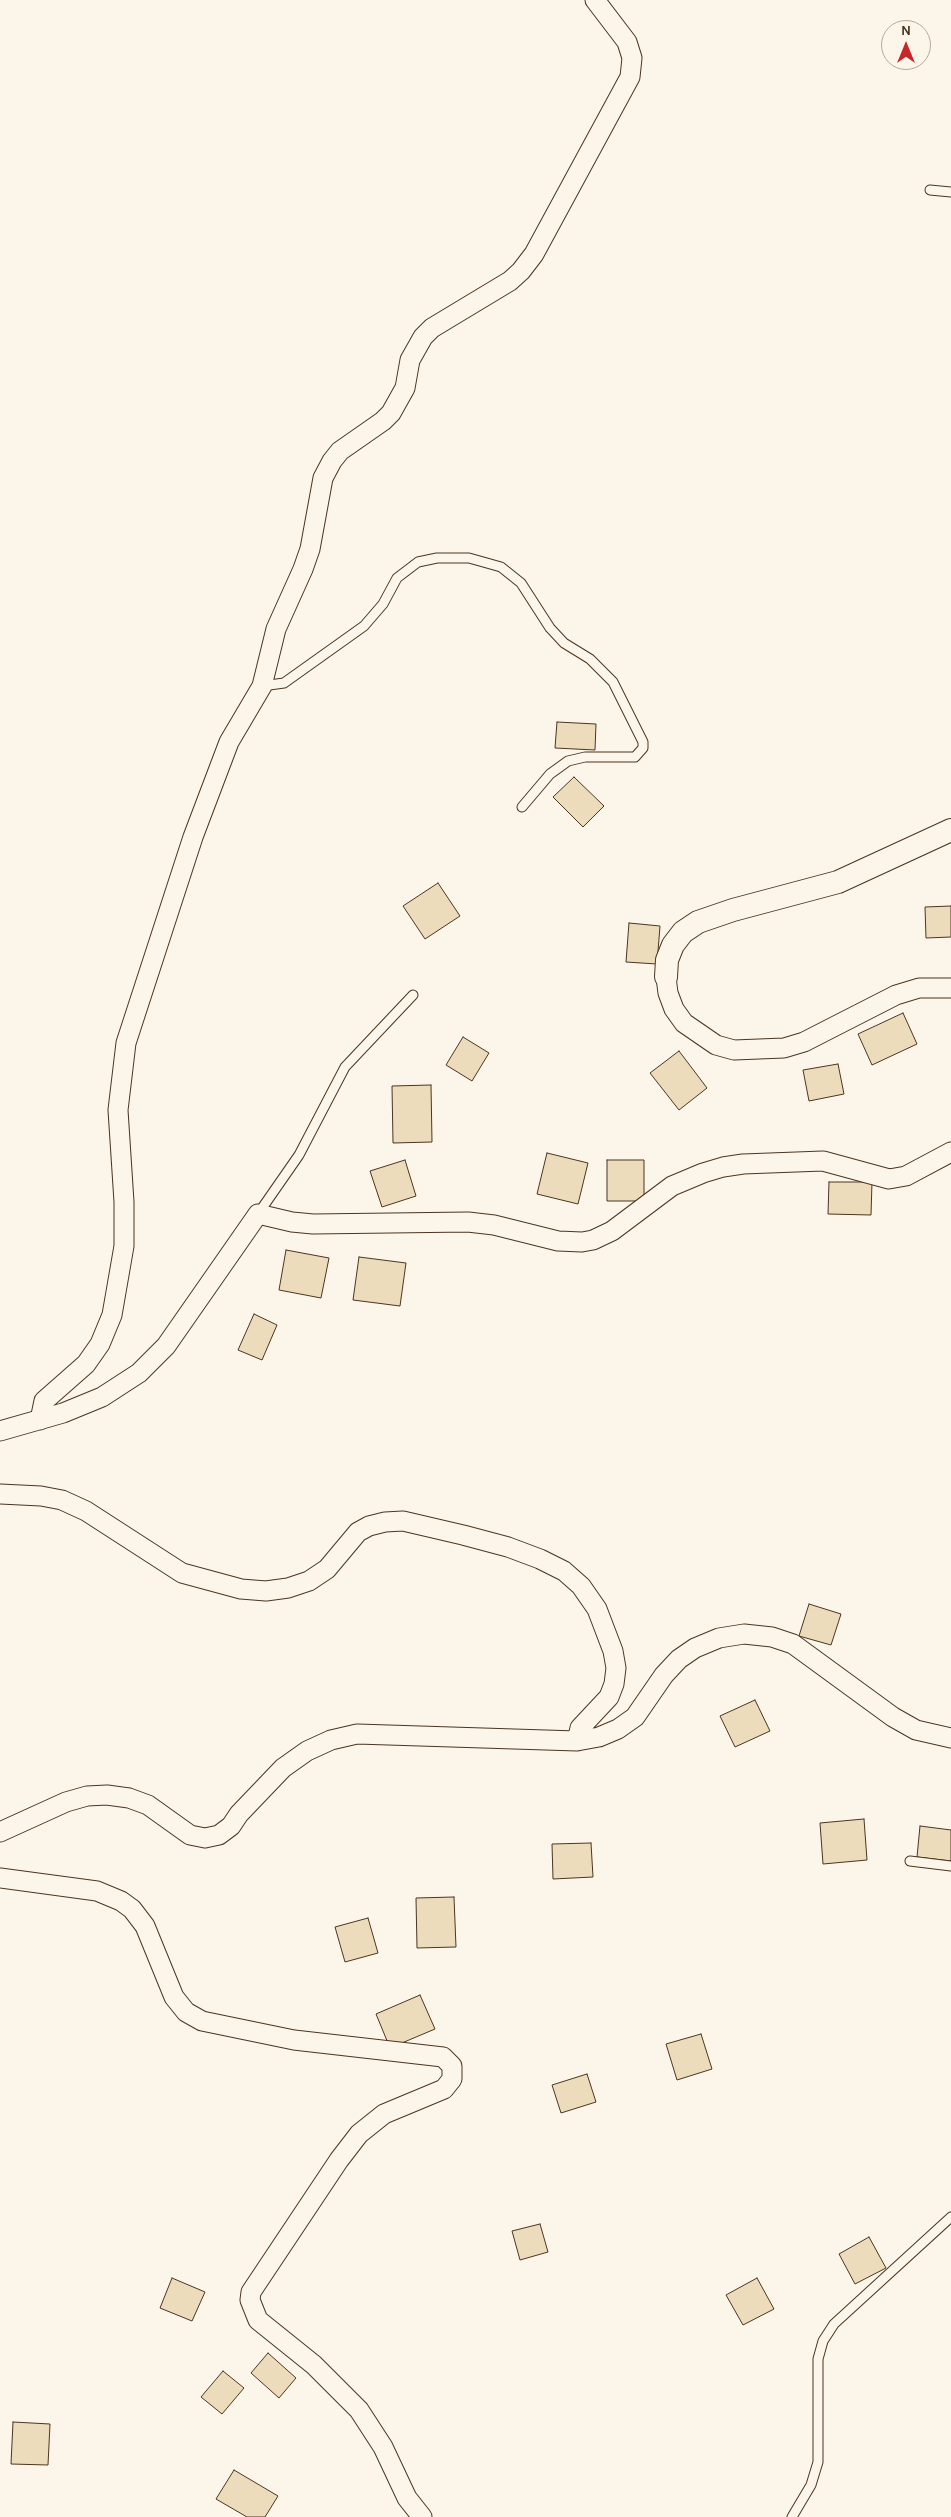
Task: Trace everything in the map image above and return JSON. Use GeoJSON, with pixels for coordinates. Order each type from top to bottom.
{"type":"FeatureCollection","features":[{"type":"Feature","properties":{"kind":"street"},"geometry":{"type":"LineString","coordinates":[[40,1420],[44,1401],[86,1364],[100,1344],[112,1315],[124,1246],[124,1202],[118,1110],[126,1043],[193,837],[229,742],[262,686],[276,628],[310,549],[323,478],[332,460],[391,412],[405,388],[410,360],[423,336],[432,328],[510,281],[528,263],[597,135],[626,86],[632,67],[627,42],[595,0]]}},
{"type":"Feature","properties":{"kind":"street"},"geometry":{"type":"LineString","coordinates":[[951,830],[838,882],[733,910],[698,922],[683,932],[673,945],[667,960],[666,977],[668,993],[674,1009],[684,1023],[716,1045],[734,1050],[784,1048],[804,1042],[896,995],[919,988],[951,988]]}},
{"type":"Feature","properties":{"kind":"street"},"geometry":{"type":"LineString","coordinates":[[0,1431],[40,1420],[102,1397],[139,1373],[166,1346],[258,1214],[292,1222],[312,1224],[468,1222],[494,1225],[558,1241],[582,1242],[593,1240],[612,1231],[672,1186],[723,1167],[743,1164],[823,1161],[889,1179],[906,1176],[951,1152]]}},
{"type":"Feature","properties":{"kind":"street"},"geometry":{"type":"LineString","coordinates":[[0,1494],[62,1500],[86,1511],[182,1572],[241,1589],[266,1591],[288,1588],[309,1581],[327,1569],[358,1532],[369,1526],[385,1522],[403,1521],[508,1547],[540,1558],[564,1571],[581,1586],[597,1609],[613,1651],[616,1668],[614,1684],[608,1696],[580,1728],[577,1742]]}},
{"type":"Feature","properties":{"kind":"street"},"geometry":{"type":"LineString","coordinates":[[0,1832],[66,1802],[86,1796],[107,1795],[129,1798],[148,1805],[190,1834],[205,1838],[219,1834],[231,1826],[239,1814],[283,1768],[315,1747],[331,1740],[357,1734],[577,1742],[598,1737],[618,1728],[635,1717],[664,1675],[679,1659],[695,1648],[719,1638],[744,1634],[772,1637],[793,1644],[893,1717],[916,1730],[951,1738]]}},
{"type":"Feature","properties":{"kind":"street"},"geometry":{"type":"LineString","coordinates":[[0,1878],[96,1891],[121,1901],[132,1910],[145,1926],[174,1997],[186,2012],[202,2021],[294,2040],[442,2057],[452,2066],[452,2079],[444,2089],[384,2114],[360,2134],[339,2160],[251,2292],[250,2300],[258,2320],[314,2365],[359,2410],[383,2447],[407,2498],[422,2517]]}},
{"type":"Feature","properties":{"kind":"lane"},"geometry":{"type":"LineString","coordinates":[[930,190],[951,192]]}},
{"type":"Feature","properties":{"kind":"lane"},"geometry":{"type":"LineString","coordinates":[[262,686],[284,683],[364,626],[380,609],[397,578],[418,562],[437,558],[470,558],[500,567],[521,583],[550,628],[564,644],[590,659],[613,682],[643,742],[643,748],[635,757],[585,757],[563,764],[550,774],[522,807]]}},
{"type":"Feature","properties":{"kind":"lane"},"geometry":{"type":"LineString","coordinates":[[258,1214],[300,1155],[345,1067],[413,995]]}},
{"type":"Feature","properties":{"kind":"lane"},"geometry":{"type":"LineString","coordinates":[[910,1861],[951,1866]]}},
{"type":"Feature","properties":{"kind":"lane"},"geometry":{"type":"LineString","coordinates":[[792,2517],[811,2484],[818,2462],[818,2359],[828,2332],[951,2217]]}},
{"type":"Feature","properties":{"kind":"building"},"geometry":{"type":"Polygon","coordinates":[[[557,722],[596,724],[595,750],[555,748],[557,722]]]}},
{"type":"Feature","properties":{"kind":"building"},"geometry":{"type":"Polygon","coordinates":[[[574,777],[604,806],[583,827],[553,797],[574,777]]]}},
{"type":"Feature","properties":{"kind":"building"},"geometry":{"type":"Polygon","coordinates":[[[438,883],[460,916],[425,939],[403,906],[438,883]]]}},
{"type":"Feature","properties":{"kind":"building"},"geometry":{"type":"Polygon","coordinates":[[[951,906],[951,937],[926,938],[925,907],[951,906]]]}},
{"type":"Feature","properties":{"kind":"building"},"geometry":{"type":"Polygon","coordinates":[[[629,923],[660,926],[657,964],[626,962],[629,923]]]}},
{"type":"Feature","properties":{"kind":"building"},"geometry":{"type":"Polygon","coordinates":[[[903,1013],[917,1044],[872,1065],[858,1034],[903,1013]]]}},
{"type":"Feature","properties":{"kind":"building"},"geometry":{"type":"Polygon","coordinates":[[[463,1037],[489,1053],[472,1081],[446,1065],[463,1037]]]}},
{"type":"Feature","properties":{"kind":"building"},"geometry":{"type":"Polygon","coordinates":[[[679,1051],[707,1088],[679,1110],[650,1073],[679,1051]]]}},
{"type":"Feature","properties":{"kind":"building"},"geometry":{"type":"Polygon","coordinates":[[[838,1064],[844,1094],[809,1101],[803,1070],[838,1064]]]}},
{"type":"Feature","properties":{"kind":"building"},"geometry":{"type":"Polygon","coordinates":[[[431,1085],[432,1142],[393,1143],[392,1086],[431,1085]]]}},
{"type":"Feature","properties":{"kind":"building"},"geometry":{"type":"Polygon","coordinates":[[[547,1153],[588,1163],[578,1204],[537,1194],[547,1153]]]}},
{"type":"Feature","properties":{"kind":"building"},"geometry":{"type":"Polygon","coordinates":[[[405,1160],[416,1196],[382,1207],[370,1171],[405,1160]]]}},
{"type":"Feature","properties":{"kind":"building"},"geometry":{"type":"Polygon","coordinates":[[[607,1160],[644,1160],[644,1201],[607,1201],[607,1160]]]}},
{"type":"Feature","properties":{"kind":"building"},"geometry":{"type":"Polygon","coordinates":[[[829,1182],[872,1182],[871,1215],[828,1214],[829,1182]]]}},
{"type":"Feature","properties":{"kind":"building"},"geometry":{"type":"Polygon","coordinates":[[[286,1250],[329,1258],[321,1298],[279,1290],[286,1250]]]}},
{"type":"Feature","properties":{"kind":"building"},"geometry":{"type":"Polygon","coordinates":[[[359,1257],[406,1263],[400,1306],[353,1300],[359,1257]]]}},
{"type":"Feature","properties":{"kind":"building"},"geometry":{"type":"Polygon","coordinates":[[[254,1314],[277,1325],[262,1360],[238,1350],[254,1314]]]}},
{"type":"Feature","properties":{"kind":"building"},"geometry":{"type":"Polygon","coordinates":[[[809,1604],[841,1614],[831,1645],[799,1636],[809,1604]]]}},
{"type":"Feature","properties":{"kind":"building"},"geometry":{"type":"Polygon","coordinates":[[[755,1700],[770,1731],[735,1747],[720,1716],[755,1700]]]}},
{"type":"Feature","properties":{"kind":"building"},"geometry":{"type":"Polygon","coordinates":[[[864,1819],[867,1860],[823,1864],[820,1823],[864,1819]]]}},
{"type":"Feature","properties":{"kind":"building"},"geometry":{"type":"Polygon","coordinates":[[[920,1826],[951,1830],[951,1861],[917,1857],[920,1826]]]}},
{"type":"Feature","properties":{"kind":"building"},"geometry":{"type":"Polygon","coordinates":[[[591,1843],[593,1877],[553,1879],[552,1844],[591,1843]]]}},
{"type":"Feature","properties":{"kind":"building"},"geometry":{"type":"Polygon","coordinates":[[[454,1897],[456,1947],[417,1948],[416,1898],[454,1897]]]}},
{"type":"Feature","properties":{"kind":"building"},"geometry":{"type":"Polygon","coordinates":[[[368,1918],[378,1953],[345,1962],[335,1927],[368,1918]]]}},
{"type":"Feature","properties":{"kind":"building"},"geometry":{"type":"Polygon","coordinates":[[[420,1995],[435,2029],[390,2048],[376,2014],[420,1995]]]}},
{"type":"Feature","properties":{"kind":"building"},"geometry":{"type":"Polygon","coordinates":[[[701,2034],[712,2069],[677,2080],[666,2044],[701,2034]]]}},
{"type":"Feature","properties":{"kind":"building"},"geometry":{"type":"Polygon","coordinates":[[[587,2074],[596,2102],[561,2113],[552,2085],[587,2074]]]}},
{"type":"Feature","properties":{"kind":"building"},"geometry":{"type":"Polygon","coordinates":[[[540,2224],[548,2252],[520,2260],[512,2231],[540,2224]]]}},
{"type":"Feature","properties":{"kind":"building"},"geometry":{"type":"Polygon","coordinates":[[[869,2237],[886,2268],[855,2284],[839,2254],[869,2237]]]}},
{"type":"Feature","properties":{"kind":"building"},"geometry":{"type":"Polygon","coordinates":[[[172,2278],[205,2292],[192,2321],[160,2308],[172,2278]]]}},
{"type":"Feature","properties":{"kind":"building"},"geometry":{"type":"Polygon","coordinates":[[[757,2278],[774,2309],[743,2325],[726,2295],[757,2278]]]}},
{"type":"Feature","properties":{"kind":"building"},"geometry":{"type":"Polygon","coordinates":[[[268,2353],[296,2378],[279,2398],[251,2373],[268,2353]]]}},
{"type":"Feature","properties":{"kind":"building"},"geometry":{"type":"Polygon","coordinates":[[[223,2371],[244,2388],[222,2414],[201,2397],[223,2371]]]}},
{"type":"Feature","properties":{"kind":"building"},"geometry":{"type":"Polygon","coordinates":[[[13,2422],[50,2424],[48,2465],[11,2464],[13,2422]]]}},
{"type":"Feature","properties":{"kind":"building"},"geometry":{"type":"Polygon","coordinates":[[[234,2470],[278,2496],[265,2517],[247,2517],[216,2499],[234,2470]]]}}]}
